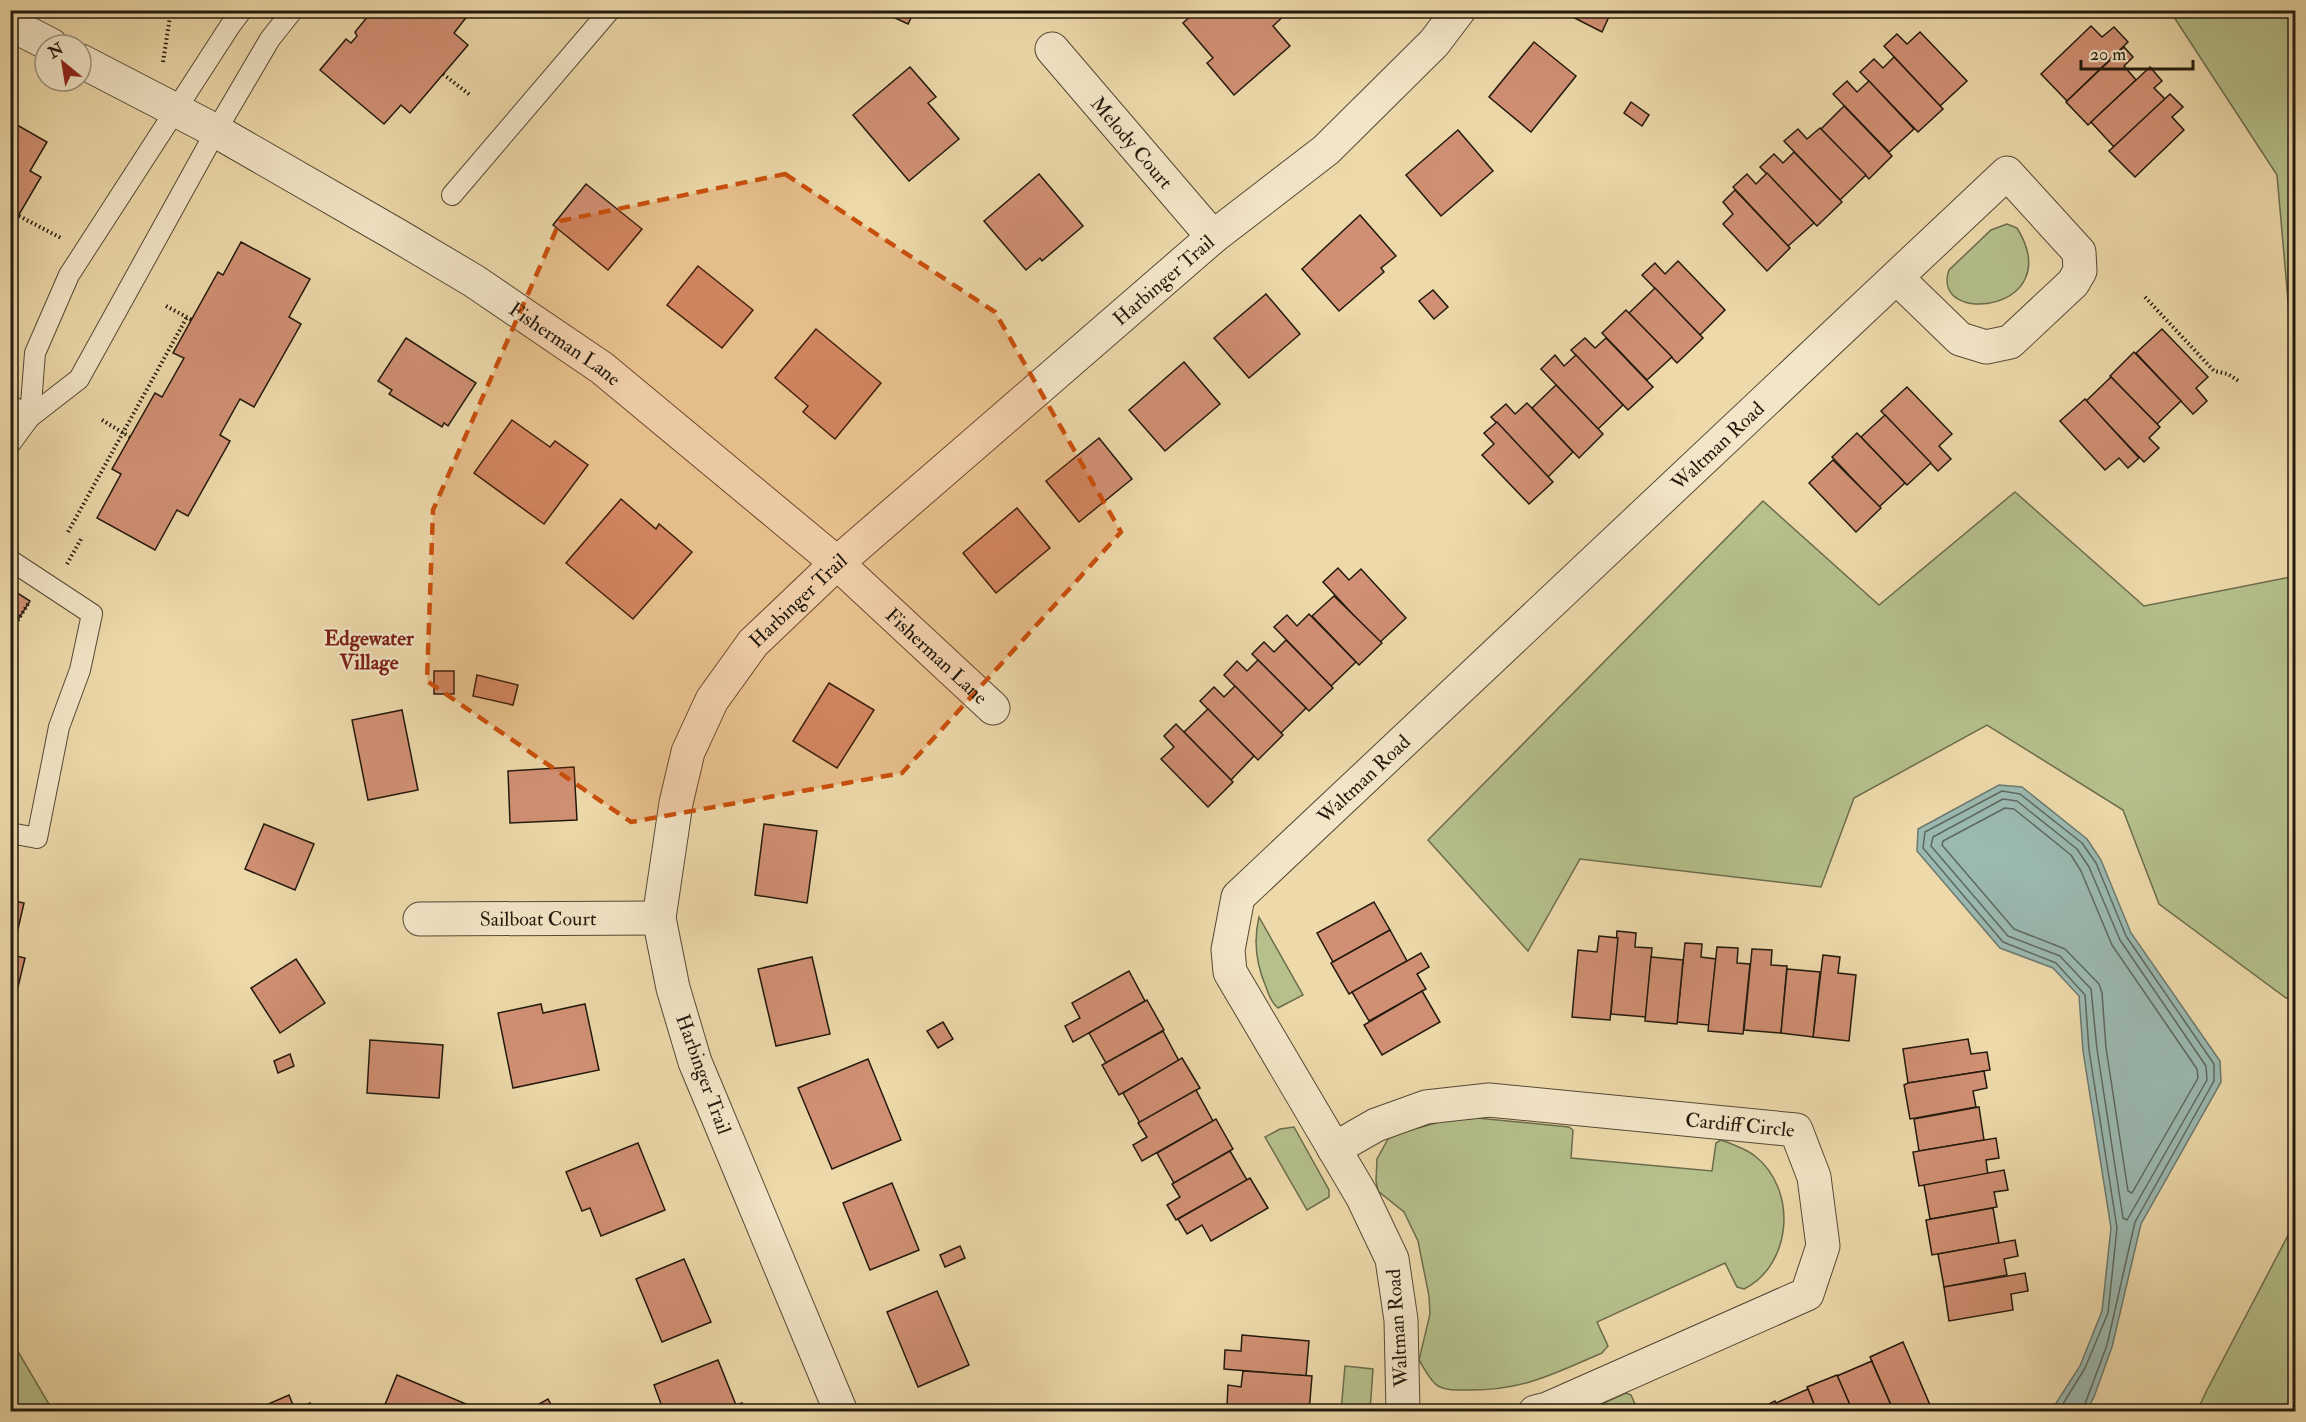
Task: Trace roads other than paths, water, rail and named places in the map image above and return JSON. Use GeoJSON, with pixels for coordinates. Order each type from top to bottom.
{"type":"FeatureCollection","features":[{"type":"Feature","properties":{"kind":"street","name":"Harbinger Trail"},"geometry":{"type":"LineString","coordinates":[[841,1412],[695,1062],[673,988],[658,918],[672,825],[688,752],[712,700],[753,643],[837,563],[1213,237],[1326,150],[1434,44],[1459,10]]}},
{"type":"Feature","properties":{"kind":"street"},"geometry":{"type":"LineString","coordinates":[[10,24],[33,36]]}},
{"type":"Feature","properties":{"kind":"street","name":"Melody Court"},"geometry":{"type":"LineString","coordinates":[[1052,49],[1213,237]]}},
{"type":"Feature","properties":{"kind":"street","name":"Fisherman Lane"},"geometry":{"type":"LineString","coordinates":[[93,66],[216,131],[474,281],[602,368],[837,563],[993,708]]}},
{"type":"Feature","properties":{"kind":"street","name":"Waltman Road"},"geometry":{"type":"LineString","coordinates":[[1403,1412],[1401,1320],[1392,1259],[1362,1196],[1230,972],[1228,950],[1238,897],[2007,173],[2079,252],[2080,271],[2073,283],[2010,342],[1986,347],[1960,339],[1897,278]]}},
{"type":"Feature","properties":{"kind":"street","name":"Sailboat Court"},"geometry":{"type":"LineString","coordinates":[[420,919],[658,918]]}},
{"type":"Feature","properties":{"kind":"street","name":"Cardiff Circle"},"geometry":{"type":"LineString","coordinates":[[1334,1149],[1376,1125],[1425,1107],[1489,1100],[1796,1130],[1814,1177],[1823,1246],[1807,1294],[1547,1409],[1535,1412]]}},
{"type":"Feature","properties":{"kind":"lane"},"geometry":{"type":"LineString","coordinates":[[30,417],[35,353],[69,275],[242,10]]}},
{"type":"Feature","properties":{"kind":"lane"},"geometry":{"type":"LineString","coordinates":[[10,444],[30,417],[78,379],[216,131],[270,39],[293,10]]}},
{"type":"Feature","properties":{"kind":"lane"},"geometry":{"type":"LineString","coordinates":[[453,195],[610,10]]}},
{"type":"Feature","properties":{"kind":"lane"},"geometry":{"type":"LineString","coordinates":[[10,405],[30,417]]}},
{"type":"Feature","properties":{"kind":"lane"},"geometry":{"type":"LineString","coordinates":[[10,560],[92,614],[80,670],[59,727],[37,838],[10,833]]}},
{"type":"Feature","properties":{"kind":"water"},"geometry":{"type":"Polygon","coordinates":[[[1999,785],[2022,787],[2087,839],[2101,860],[2131,933],[2220,1061],[2221,1082],[2141,1224],[2112,1347],[2094,1397],[2086,1411],[2051,1411],[2080,1366],[2102,1311],[2111,1228],[2083,1051],[2079,996],[2053,968],[2000,948],[1917,851],[1918,829],[1999,785]]]}},
{"type":"Feature","properties":{"kind":"district","name":"Edgewater Village"},"geometry":{"type":"Point","coordinates":[369,650]}}]}
